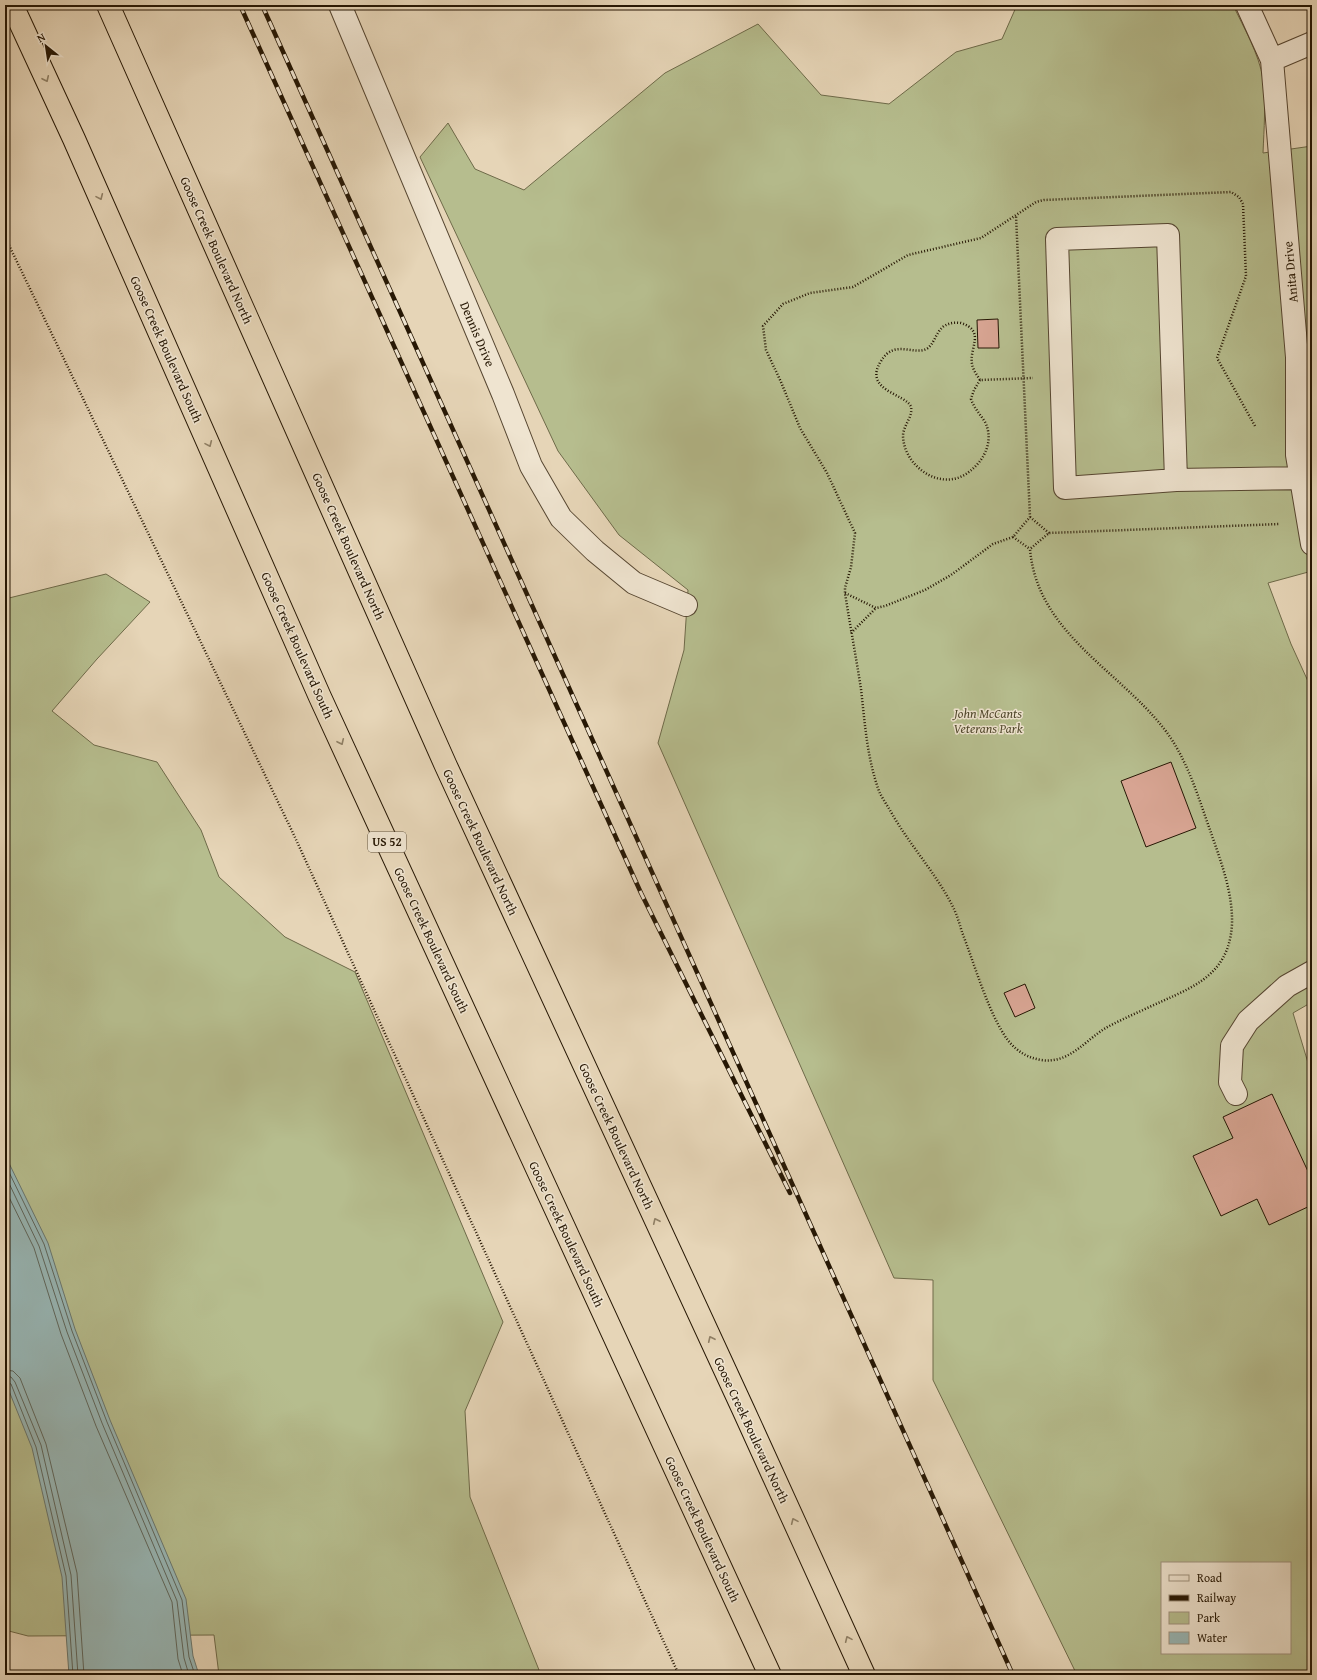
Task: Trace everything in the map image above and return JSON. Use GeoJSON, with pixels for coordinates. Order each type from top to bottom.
{"type":"FeatureCollection","features":[{"type":"Feature","properties":{"kind":"highway","name":"Goose Creek Boulevard South"},"geometry":{"type":"LineString","coordinates":[[12,5],[74,139],[320,697],[770,1675]]}},
{"type":"Feature","properties":{"kind":"highway","name":"Goose Creek Boulevard North"},"geometry":{"type":"LineString","coordinates":[[108,5],[446,766],[864,1675]]}},
{"type":"Feature","properties":{"kind":"street","name":"Dennis Drive"},"geometry":{"type":"LineString","coordinates":[[340,5],[503,394],[531,466],[561,518],[595,552],[634,583],[686,605]]}},
{"type":"Feature","properties":{"kind":"street","name":"Anita Drive"},"geometry":{"type":"LineString","coordinates":[[1247,5],[1272,60],[1297,356],[1297,455],[1306,478],[1308,522],[1312,544]]}},
{"type":"Feature","properties":{"kind":"street"},"geometry":{"type":"LineString","coordinates":[[1272,60],[1312,43]]}},
{"type":"Feature","properties":{"kind":"street"},"geometry":{"type":"LineString","coordinates":[[1176,480],[1168,235],[1057,239],[1065,488],[1176,480],[1306,478]]}},
{"type":"Feature","properties":{"kind":"street"},"geometry":{"type":"LineString","coordinates":[[1236,1094],[1230,1082],[1232,1046],[1248,1021],[1287,986],[1312,972]]}},
{"type":"Feature","properties":{"kind":"path"},"geometry":{"type":"LineString","coordinates":[[1013,536],[1030,549],[1032,567],[1040,591],[1062,626],[1097,664],[1134,698],[1164,730],[1182,757],[1217,852],[1228,890],[1232,918],[1231,940],[1220,966],[1202,982],[1104,1029],[1074,1052],[1057,1060],[1040,1060],[1016,1051],[1002,1032],[952,905],[929,867],[902,831],[880,792],[867,749],[861,689],[845,593],[851,567],[855,533],[827,473],[800,428],[782,382],[766,350],[763,326],[783,304],[810,293],[853,287],[908,255],[981,238],[1036,202],[1044,200],[1231,192],[1239,197],[1243,204],[1246,276],[1217,358],[1255,426]]}},
{"type":"Feature","properties":{"kind":"path"},"geometry":{"type":"LineString","coordinates":[[851,633],[876,608],[885,606],[924,590],[951,575],[993,544],[1013,536],[1030,517],[1016,215]]}},
{"type":"Feature","properties":{"kind":"path"},"geometry":{"type":"LineString","coordinates":[[5,237],[293,833],[679,1675]]}},
{"type":"Feature","properties":{"kind":"path"},"geometry":{"type":"LineString","coordinates":[[958,322],[964,324],[972,330],[975,335],[972,364],[980,380],[971,399],[988,430],[986,452],[982,460],[973,469],[955,479],[942,480],[922,471],[908,455],[903,435],[911,408],[908,402],[893,395],[880,384],[877,377],[877,369],[881,360],[886,355],[900,348],[922,351],[929,347],[939,330],[950,323],[958,322]]}},
{"type":"Feature","properties":{"kind":"path"},"geometry":{"type":"LineString","coordinates":[[980,380],[1062,377]]}},
{"type":"Feature","properties":{"kind":"path"},"geometry":{"type":"LineString","coordinates":[[1030,517],[1049,533]]}},
{"type":"Feature","properties":{"kind":"path"},"geometry":{"type":"LineString","coordinates":[[1030,549],[1049,533],[1308,522]]}},
{"type":"Feature","properties":{"kind":"path"},"geometry":{"type":"LineString","coordinates":[[845,593],[876,608]]}},
{"type":"Feature","properties":{"kind":"green space","name":"John McCants Veterans Park"},"geometry":{"type":"Polygon","coordinates":[[[1017,5],[1233,5],[1255,51],[1263,79],[1265,107],[1263,153],[1312,146],[1312,571],[1268,583],[1291,644],[1312,690],[1312,1002],[1293,1013],[1312,1076],[1312,1675],[1077,1675],[933,1380],[933,1280],[894,1278],[658,743],[684,650],[688,590],[619,535],[558,451],[420,157],[448,123],[475,169],[524,190],[665,73],[758,24],[821,95],[889,104],[956,52],[1002,39],[1017,5]]]}},
{"type":"Feature","properties":{"kind":"green space"},"geometry":{"type":"Polygon","coordinates":[[[106,574],[150,602],[97,659],[52,711],[94,745],[157,762],[201,830],[219,877],[285,937],[355,972],[503,1322],[465,1411],[470,1497],[541,1675],[219,1675],[214,1635],[28,1636],[5,1630],[5,599],[106,574]]]}},
{"type":"Feature","properties":{"kind":"water"},"geometry":{"type":"Polygon","coordinates":[[[5,1155],[48,1243],[75,1329],[110,1420],[186,1599],[193,1656],[199,1675],[69,1675],[62,1577],[32,1448],[5,1381],[5,1155]]]}},
{"type":"Feature","properties":{"kind":"building"},"geometry":{"type":"Polygon","coordinates":[[[998,319],[999,348],[978,348],[977,320],[998,319]]]}},
{"type":"Feature","properties":{"kind":"building"},"geometry":{"type":"Polygon","coordinates":[[[1171,762],[1196,828],[1146,847],[1121,781],[1171,762]]]}},
{"type":"Feature","properties":{"kind":"building"},"geometry":{"type":"Polygon","coordinates":[[[1025,984],[1035,1008],[1015,1017],[1004,993],[1025,984]]]}},
{"type":"Feature","properties":{"kind":"building"},"geometry":{"type":"Polygon","coordinates":[[[1272,1094],[1312,1180],[1312,1205],[1269,1225],[1257,1199],[1221,1216],[1193,1156],[1233,1138],[1223,1117],[1272,1094]]]}},
{"type":"Feature","properties":{"kind":"railway"},"geometry":{"type":"LineString","coordinates":[[240,5],[641,893],[790,1193]]}},
{"type":"Feature","properties":{"kind":"railway"},"geometry":{"type":"LineString","coordinates":[[262,5],[1013,1675]]}}]}
